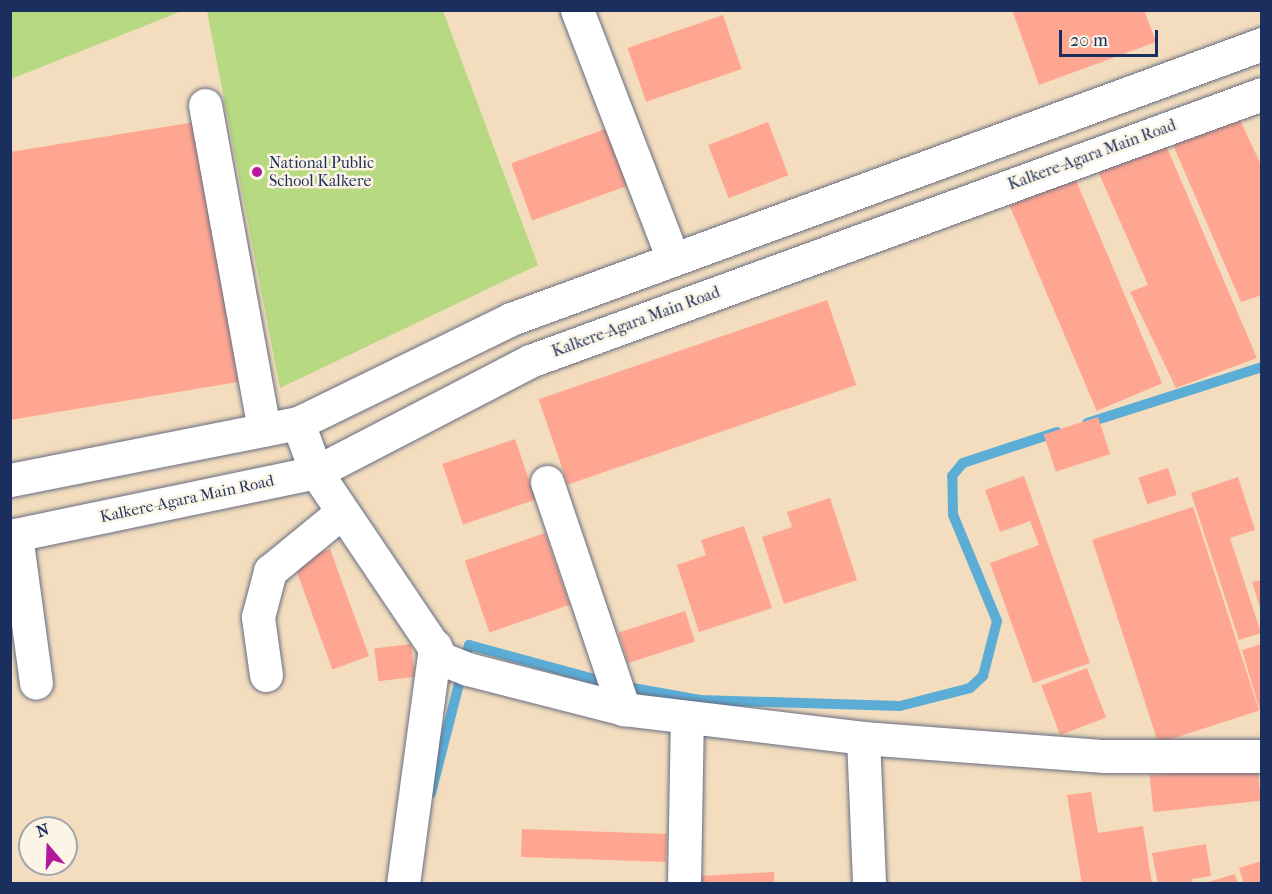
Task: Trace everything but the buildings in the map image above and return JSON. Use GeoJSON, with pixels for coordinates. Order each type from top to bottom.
{"type":"FeatureCollection","features":[{"type":"Feature","properties":{"kind":"street"},"geometry":{"type":"LineString","coordinates":[[577,10],[672,256]]}},
{"type":"Feature","properties":{"kind":"street"},"geometry":{"type":"LineString","coordinates":[[10,480],[298,423],[511,319],[672,256],[1262,44]]}},
{"type":"Feature","properties":{"kind":"street","name":"Kalkere-Agara Main Road"},"geometry":{"type":"LineString","coordinates":[[13,535],[316,472],[530,361],[1262,94]]}},
{"type":"Feature","properties":{"kind":"street"},"geometry":{"type":"LineString","coordinates":[[205,105],[264,430]]}},
{"type":"Feature","properties":{"kind":"street"},"geometry":{"type":"LineString","coordinates":[[298,423],[316,472],[342,512],[449,658],[618,690],[687,717],[863,738],[1104,756],[1262,756]]}},
{"type":"Feature","properties":{"kind":"street"},"geometry":{"type":"LineString","coordinates":[[547,482],[618,690]]}},
{"type":"Feature","properties":{"kind":"street"},"geometry":{"type":"LineString","coordinates":[[266,675],[258,617],[270,571],[342,512]]}},
{"type":"Feature","properties":{"kind":"street"},"geometry":{"type":"LineString","coordinates":[[13,535],[36,683]]}},
{"type":"Feature","properties":{"kind":"street"},"geometry":{"type":"LineString","coordinates":[[403,884],[449,658]]}},
{"type":"Feature","properties":{"kind":"street"},"geometry":{"type":"LineString","coordinates":[[684,884],[687,717]]}},
{"type":"Feature","properties":{"kind":"street"},"geometry":{"type":"LineString","coordinates":[[863,738],[869,884]]}},
{"type":"Feature","properties":{"kind":"green space"},"geometry":{"type":"Polygon","coordinates":[[[11,10],[182,10],[182,11],[11,79],[11,10]]]}},
{"type":"Feature","properties":{"kind":"green space"},"geometry":{"type":"Polygon","coordinates":[[[207,11],[443,11],[538,265],[280,388],[207,11]]]}},
{"type":"Feature","properties":{"kind":"waterway"},"geometry":{"type":"LineString","coordinates":[[1087,423],[1262,367]]}},
{"type":"Feature","properties":{"kind":"waterway"},"geometry":{"type":"LineString","coordinates":[[431,793],[469,645],[616,685],[700,700],[900,706],[970,688],[983,676],[997,621],[953,515],[952,476],[963,463],[1057,432]]}},
{"type":"Feature","properties":{"kind":"place","name":"National Public School Kalkere"},"geometry":{"type":"Point","coordinates":[257,172]}}]}
